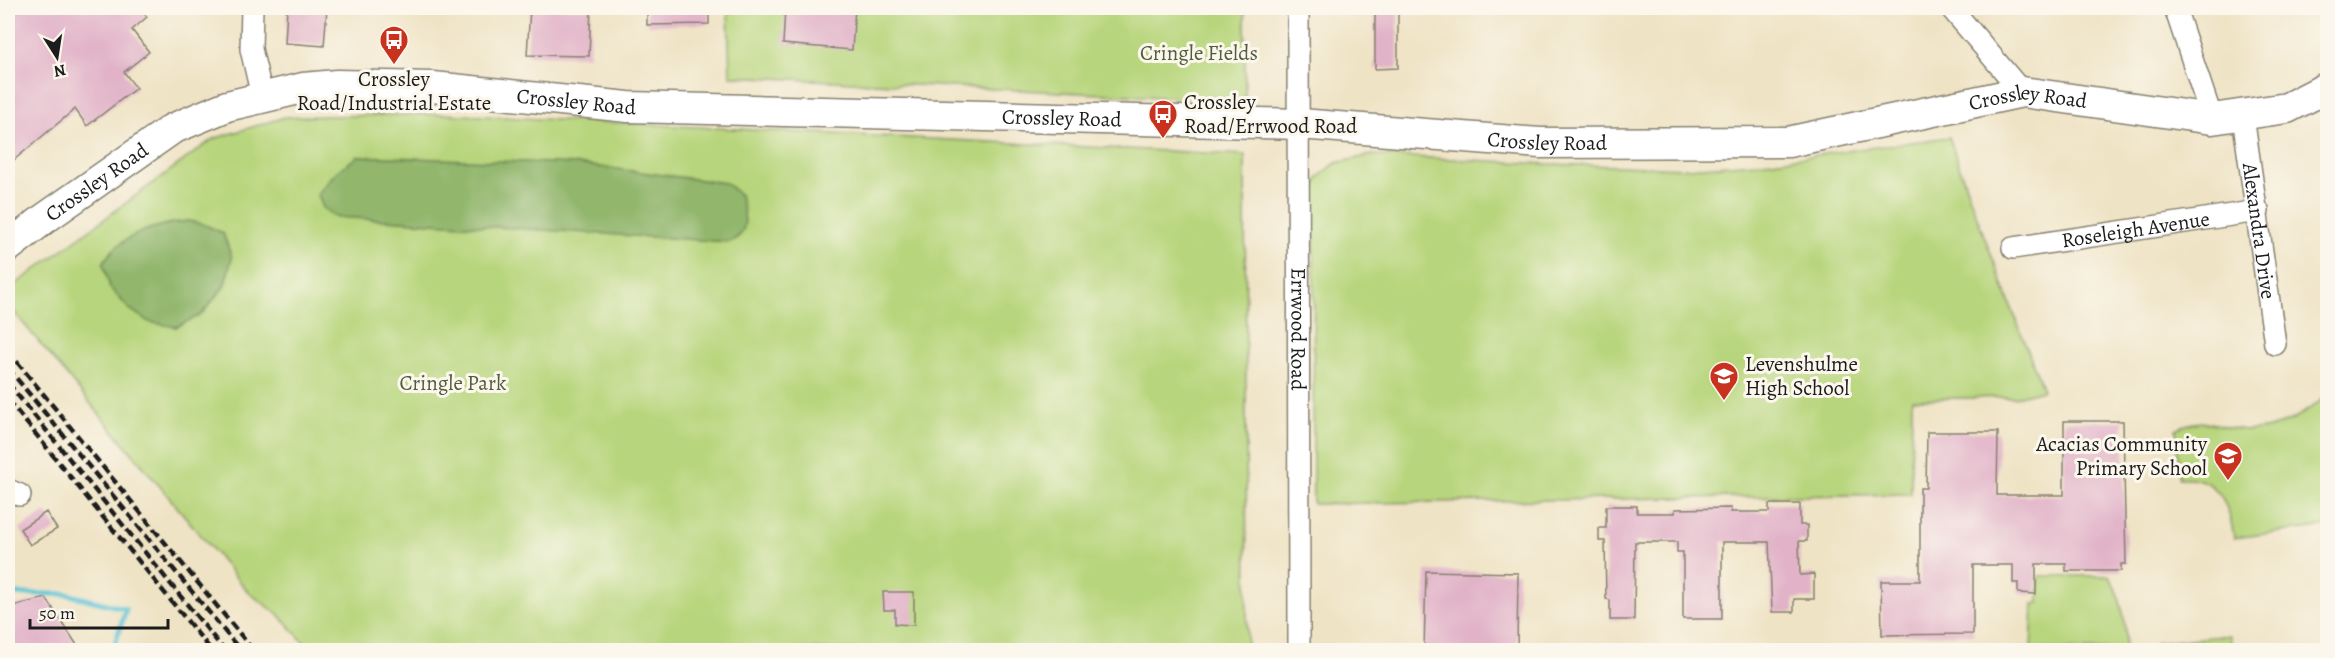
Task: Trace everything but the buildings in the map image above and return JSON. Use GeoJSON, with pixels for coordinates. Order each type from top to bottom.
{"type":"FeatureCollection","features":[{"type":"Feature","properties":{"kind":"street"},"geometry":{"type":"LineString","coordinates":[[252,8],[251,49],[262,96]]}},
{"type":"Feature","properties":{"kind":"street","name":"Errwood Road"},"geometry":{"type":"LineString","coordinates":[[1298,8],[1300,124],[1299,651]]}},
{"type":"Feature","properties":{"kind":"street"},"geometry":{"type":"LineString","coordinates":[[1951,8],[2022,92]]}},
{"type":"Feature","properties":{"kind":"street"},"geometry":{"type":"LineString","coordinates":[[2175,8],[2212,119]]}},
{"type":"Feature","properties":{"kind":"street","name":"Crossley Road"},"geometry":{"type":"LineString","coordinates":[[8,247],[172,129],[227,106],[262,96],[315,87],[372,85],[433,87],[628,107],[1300,124],[1540,143],[1788,142],[2022,92],[2212,119],[2287,108],[2328,87]]}},
{"type":"Feature","properties":{"kind":"street","name":"Alexandra Drive"},"geometry":{"type":"LineString","coordinates":[[2243,116],[2275,344]]}},
{"type":"Feature","properties":{"kind":"street","name":"Roseleigh Avenue"},"geometry":{"type":"LineString","coordinates":[[2013,248],[2258,211]]}},
{"type":"Feature","properties":{"kind":"green space","name":"Cringle Fields"},"geometry":{"type":"Polygon","coordinates":[[[728,8],[1245,8],[1245,101],[730,76],[728,8]]]}},
{"type":"Feature","properties":{"kind":"green space","name":"Cringle Park"},"geometry":{"type":"Polygon","coordinates":[[[444,114],[1245,155],[1247,650],[310,649],[278,614],[249,593],[8,305],[8,290],[213,139],[285,117],[444,114]]]}},
{"type":"Feature","properties":{"kind":"green space","name":"Levenshulme High School"},"geometry":{"type":"Polygon","coordinates":[[[1949,137],[2043,390],[2015,397],[1912,399],[1911,494],[1313,504],[1314,188],[1320,176],[1336,163],[1372,155],[1688,168],[1757,163],[1949,137]]]}},
{"type":"Feature","properties":{"kind":"green space"},"geometry":{"type":"Polygon","coordinates":[[[358,156],[577,164],[726,183],[740,195],[744,228],[737,238],[730,242],[336,217],[323,208],[318,194],[336,172],[358,156]]]}},
{"type":"Feature","properties":{"kind":"green space"},"geometry":{"type":"Polygon","coordinates":[[[188,221],[203,224],[223,233],[232,258],[224,287],[201,315],[176,327],[149,322],[128,308],[110,288],[103,263],[110,253],[129,238],[152,228],[188,221]]]}},
{"type":"Feature","properties":{"kind":"green space"},"geometry":{"type":"Polygon","coordinates":[[[2327,395],[2327,526],[2234,538],[2229,514],[2220,494],[2204,481],[2179,478],[2176,429],[2205,422],[2248,430],[2270,428],[2301,415],[2327,395]]]}},
{"type":"Feature","properties":{"kind":"green space"},"geometry":{"type":"Polygon","coordinates":[[[2039,576],[2110,576],[2123,612],[2124,650],[2031,650],[2033,604],[2039,603],[2039,576]]]}},
{"type":"Feature","properties":{"kind":"green space"},"geometry":{"type":"Polygon","coordinates":[[[2230,635],[2232,650],[2156,650],[2155,643],[2230,635]]]}},
{"type":"Feature","properties":{"kind":"waterway"},"geometry":{"type":"LineString","coordinates":[[8,594],[66,594],[126,609],[113,650]]}},
{"type":"Feature","properties":{"kind":"railway"},"geometry":{"type":"LineString","coordinates":[[8,351],[253,650]]}},
{"type":"Feature","properties":{"kind":"railway"},"geometry":{"type":"LineString","coordinates":[[8,368],[240,650]]}},
{"type":"Feature","properties":{"kind":"railway"},"geometry":{"type":"LineString","coordinates":[[8,383],[224,650]]}},
{"type":"Feature","properties":{"kind":"railway"},"geometry":{"type":"LineString","coordinates":[[8,400],[211,650]]}},
{"type":"Feature","properties":{"kind":"place","name":"Crossley Road/Industrial Estate"},"geometry":{"type":"Point","coordinates":[394,66]}},
{"type":"Feature","properties":{"kind":"place","name":"Crossley Road/Errwood Road"},"geometry":{"type":"Point","coordinates":[1163,140]}},
{"type":"Feature","properties":{"kind":"place","name":"Levenshulme High School"},"geometry":{"type":"Point","coordinates":[1724,402]}},
{"type":"Feature","properties":{"kind":"place","name":"Acacias Community Primary School"},"geometry":{"type":"Point","coordinates":[2228,482]}}]}
